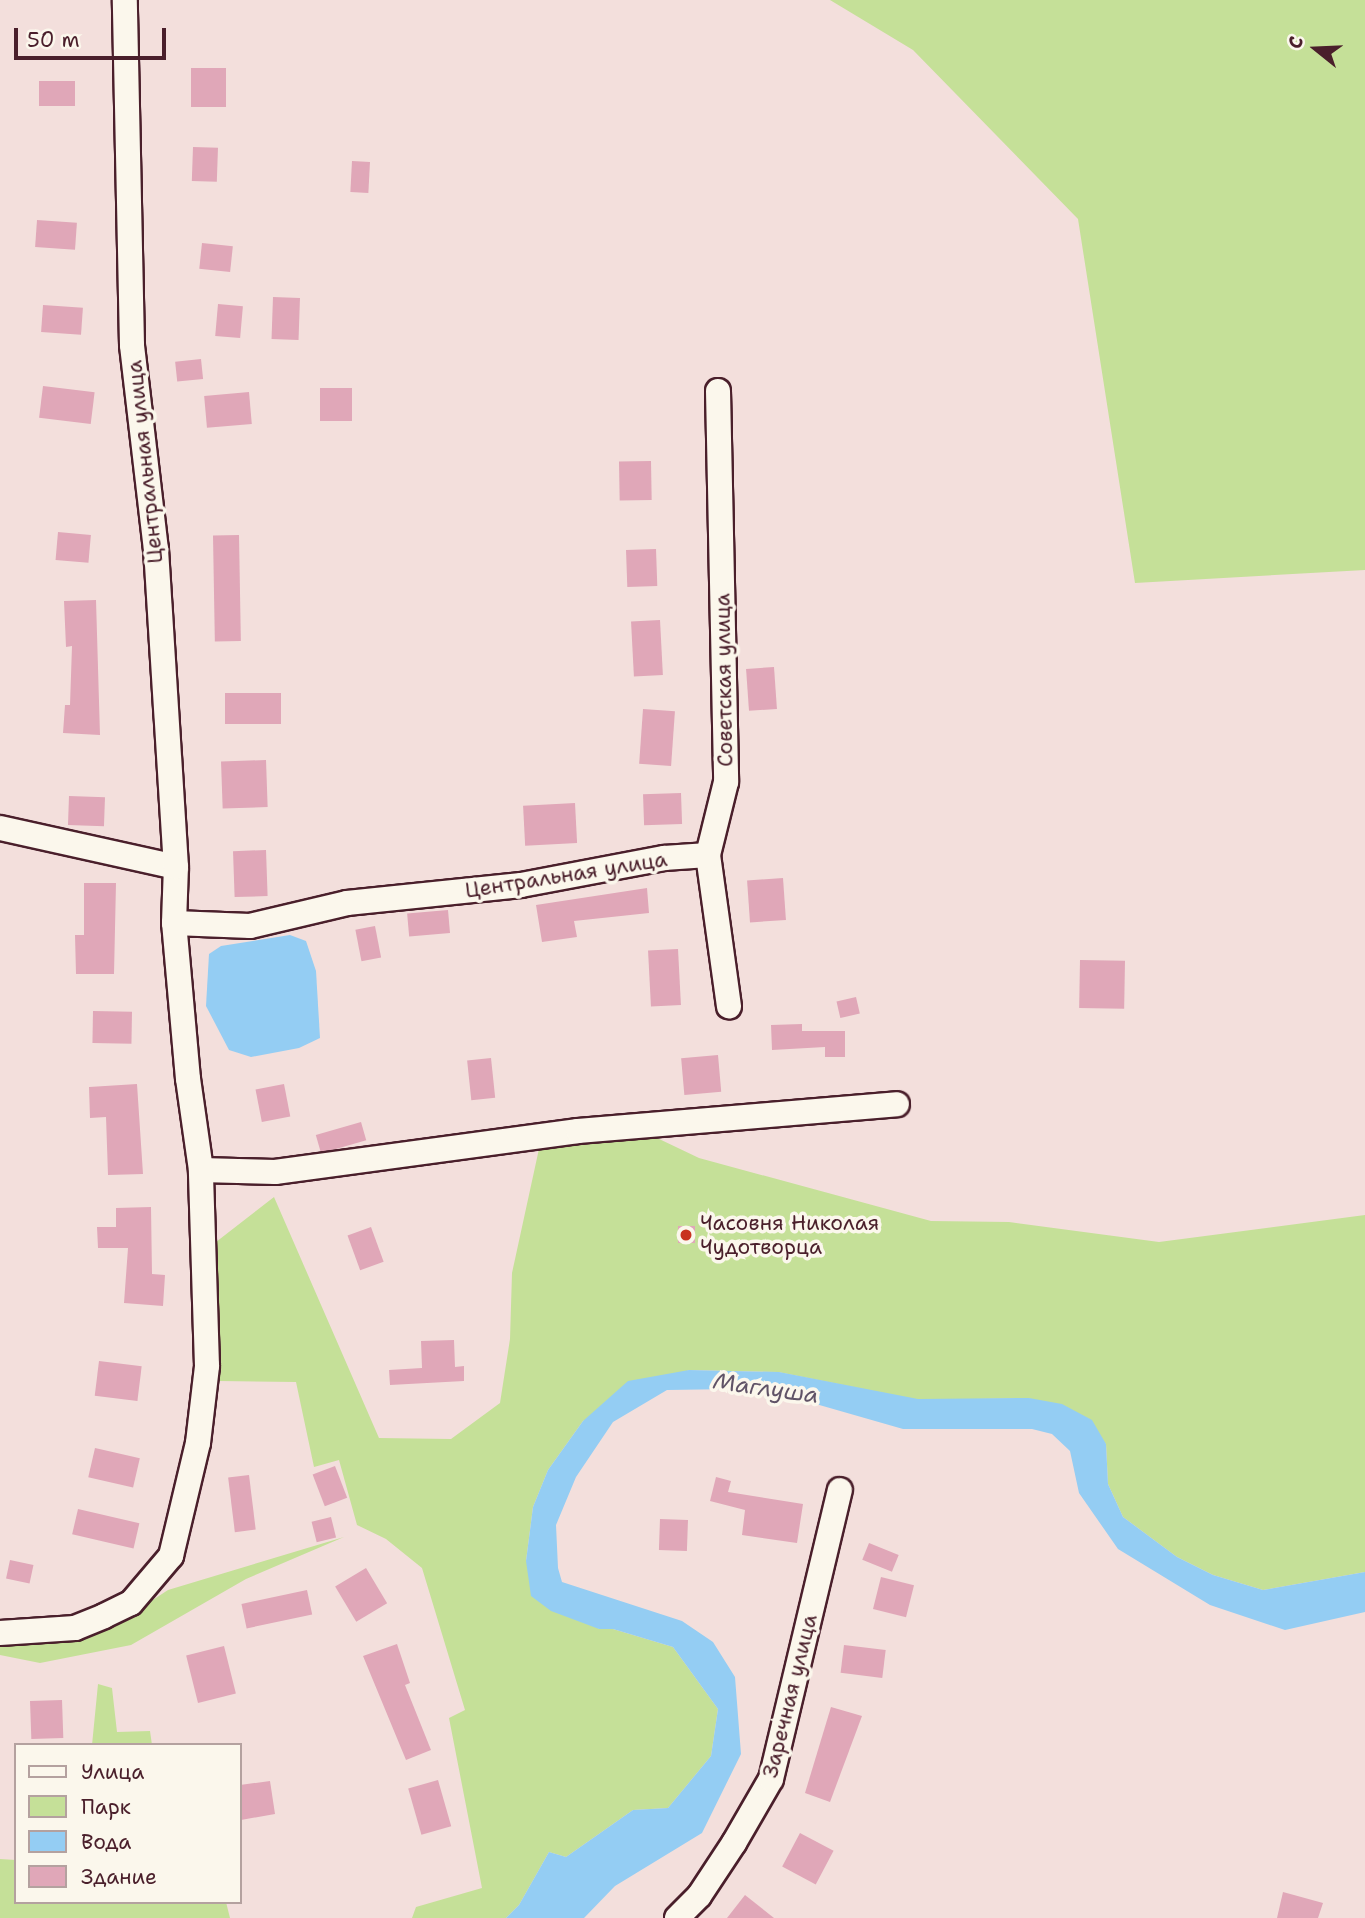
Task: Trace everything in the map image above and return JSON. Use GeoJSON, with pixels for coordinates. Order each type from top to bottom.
{"type":"FeatureCollection","features":[{"type":"Feature","properties":{"kind":"street","name":"Центральная улица"},"geometry":{"type":"LineString","coordinates":[[0,1633],[75,1628],[131,1604],[171,1556],[198,1443],[207,1366],[201,1170],[188,1079],[174,923],[176,867],[156,550],[132,345],[125,0]]}},
{"type":"Feature","properties":{"kind":"street","name":"Советская улица"},"geometry":{"type":"LineString","coordinates":[[718,391],[726,782],[708,855],[729,1007]]}},
{"type":"Feature","properties":{"kind":"street"},"geometry":{"type":"LineString","coordinates":[[0,828],[176,867]]}},
{"type":"Feature","properties":{"kind":"street","name":"Центральная улица"},"geometry":{"type":"LineString","coordinates":[[174,923],[250,926],[347,903],[521,886],[664,858],[708,855]]}},
{"type":"Feature","properties":{"kind":"street"},"geometry":{"type":"LineString","coordinates":[[201,1170],[275,1172],[542,1135],[897,1104]]}},
{"type":"Feature","properties":{"kind":"street","name":"Заречная улица"},"geometry":{"type":"LineString","coordinates":[[677,1918],[720,1864],[771,1779],[840,1490]]}},
{"type":"Feature","properties":{"kind":"green space"},"geometry":{"type":"Polygon","coordinates":[[[830,0],[1365,0],[1365,570],[1135,583],[1078,219],[913,50],[830,0]]]}},
{"type":"Feature","properties":{"kind":"green space"},"geometry":{"type":"Polygon","coordinates":[[[634,1127],[699,1158],[931,1221],[1009,1222],[1159,1242],[1365,1215],[1365,1572],[1263,1590],[1213,1575],[1177,1557],[1123,1517],[1108,1484],[1106,1444],[1029,1398],[918,1400],[778,1372],[689,1370],[583,1421],[548,1470],[533,1507],[526,1561],[599,1629],[613,1629],[673,1647],[718,1709],[711,1756],[668,1808],[633,1810],[566,1857],[549,1852],[519,1905],[506,1918],[412,1918],[416,1907],[482,1888],[449,1718],[465,1710],[422,1568],[386,1539],[357,1525],[339,1460],[314,1467],[296,1382],[219,1381],[216,1242],[274,1197],[379,1438],[451,1439],[500,1403],[510,1339],[512,1273],[542,1135],[634,1127]]]}},
{"type":"Feature","properties":{"kind":"green space"},"geometry":{"type":"Polygon","coordinates":[[[344,1537],[246,1579],[131,1645],[40,1663],[0,1655],[0,1640],[136,1611],[168,1590],[344,1537]]]}},
{"type":"Feature","properties":{"kind":"green space"},"geometry":{"type":"Polygon","coordinates":[[[98,1684],[112,1688],[117,1732],[150,1731],[152,1743],[92,1743],[98,1684]]]}},
{"type":"Feature","properties":{"kind":"green space"},"geometry":{"type":"Polygon","coordinates":[[[0,1859],[14,1860],[14,1904],[226,1904],[230,1918],[0,1918],[0,1859]]]}},
{"type":"Feature","properties":{"kind":"water"},"geometry":{"type":"Polygon","coordinates":[[[290,935],[306,941],[316,971],[320,1038],[299,1048],[251,1057],[229,1050],[206,1006],[209,954],[221,946],[290,935]]]}},
{"type":"Feature","properties":{"kind":"water","name":"Маглуша"},"geometry":{"type":"Polygon","coordinates":[[[689,1370],[779,1372],[918,1399],[1029,1398],[1062,1404],[1092,1420],[1106,1444],[1108,1484],[1123,1517],[1177,1557],[1213,1575],[1263,1590],[1365,1572],[1365,1612],[1285,1630],[1210,1605],[1118,1549],[1079,1493],[1070,1451],[1052,1434],[1032,1429],[903,1429],[788,1396],[733,1389],[667,1390],[613,1422],[576,1477],[556,1525],[558,1568],[562,1582],[682,1621],[713,1642],[735,1677],[741,1754],[702,1833],[615,1886],[584,1918],[506,1918],[519,1905],[549,1852],[566,1857],[633,1810],[668,1808],[711,1756],[718,1709],[673,1647],[613,1629],[599,1629],[551,1611],[531,1596],[526,1561],[533,1507],[548,1470],[583,1421],[628,1381],[689,1370]]]}},
{"type":"Feature","properties":{"kind":"building"},"geometry":{"type":"Polygon","coordinates":[[[191,68],[226,68],[226,107],[191,107],[191,68]]]}},
{"type":"Feature","properties":{"kind":"building"},"geometry":{"type":"Polygon","coordinates":[[[39,81],[75,81],[75,106],[39,106],[39,81]]]}},
{"type":"Feature","properties":{"kind":"building"},"geometry":{"type":"Polygon","coordinates":[[[193,147],[218,148],[217,182],[192,181],[193,147]]]}},
{"type":"Feature","properties":{"kind":"building"},"geometry":{"type":"Polygon","coordinates":[[[352,161],[370,162],[368,193],[350,192],[352,161]]]}},
{"type":"Feature","properties":{"kind":"building"},"geometry":{"type":"Polygon","coordinates":[[[37,220],[77,223],[75,250],[35,247],[37,220]]]}},
{"type":"Feature","properties":{"kind":"building"},"geometry":{"type":"Polygon","coordinates":[[[202,243],[233,246],[230,272],[199,269],[202,243]]]}},
{"type":"Feature","properties":{"kind":"building"},"geometry":{"type":"Polygon","coordinates":[[[273,297],[300,298],[299,340],[272,339],[273,297]]]}},
{"type":"Feature","properties":{"kind":"building"},"geometry":{"type":"Polygon","coordinates":[[[218,304],[243,306],[240,338],[215,336],[218,304]]]}},
{"type":"Feature","properties":{"kind":"building"},"geometry":{"type":"Polygon","coordinates":[[[43,305],[83,308],[81,335],[41,332],[43,305]]]}},
{"type":"Feature","properties":{"kind":"building"},"geometry":{"type":"Polygon","coordinates":[[[201,359],[203,379],[177,382],[175,362],[201,359]]]}},
{"type":"Feature","properties":{"kind":"building"},"geometry":{"type":"Polygon","coordinates":[[[43,386],[95,392],[91,424],[39,418],[43,386]]]}},
{"type":"Feature","properties":{"kind":"building"},"geometry":{"type":"Polygon","coordinates":[[[320,388],[352,388],[352,421],[320,421],[320,388]]]}},
{"type":"Feature","properties":{"kind":"building"},"geometry":{"type":"Polygon","coordinates":[[[249,392],[252,424],[207,428],[204,396],[249,392]]]}},
{"type":"Feature","properties":{"kind":"building"},"geometry":{"type":"Polygon","coordinates":[[[651,461],[652,500],[620,501],[619,462],[651,461]]]}},
{"type":"Feature","properties":{"kind":"building"},"geometry":{"type":"Polygon","coordinates":[[[58,532],[91,535],[88,563],[56,560],[58,532]]]}},
{"type":"Feature","properties":{"kind":"building"},"geometry":{"type":"Polygon","coordinates":[[[213,535],[239,535],[241,641],[215,641],[213,535]]]}},
{"type":"Feature","properties":{"kind":"building"},"geometry":{"type":"Polygon","coordinates":[[[656,549],[657,586],[627,587],[626,550],[656,549]]]}},
{"type":"Feature","properties":{"kind":"building"},"geometry":{"type":"Polygon","coordinates":[[[96,600],[100,735],[63,733],[65,705],[70,705],[72,646],[66,647],[64,601],[96,600]]]}},
{"type":"Feature","properties":{"kind":"building"},"geometry":{"type":"Polygon","coordinates":[[[660,620],[663,675],[634,676],[631,622],[660,620]]]}},
{"type":"Feature","properties":{"kind":"building"},"geometry":{"type":"Polygon","coordinates":[[[774,667],[777,709],[749,711],[746,669],[774,667]]]}},
{"type":"Feature","properties":{"kind":"building"},"geometry":{"type":"Polygon","coordinates":[[[225,693],[281,693],[281,724],[225,724],[225,693]]]}},
{"type":"Feature","properties":{"kind":"building"},"geometry":{"type":"Polygon","coordinates":[[[643,709],[675,711],[671,766],[639,764],[643,709]]]}},
{"type":"Feature","properties":{"kind":"building"},"geometry":{"type":"Polygon","coordinates":[[[266,760],[268,807],[223,809],[221,762],[266,760]]]}},
{"type":"Feature","properties":{"kind":"building"},"geometry":{"type":"Polygon","coordinates":[[[681,793],[682,824],[644,825],[643,794],[681,793]]]}},
{"type":"Feature","properties":{"kind":"building"},"geometry":{"type":"Polygon","coordinates":[[[69,796],[105,797],[104,826],[68,825],[69,796]]]}},
{"type":"Feature","properties":{"kind":"building"},"geometry":{"type":"Polygon","coordinates":[[[575,803],[577,843],[525,846],[523,806],[575,803]]]}},
{"type":"Feature","properties":{"kind":"building"},"geometry":{"type":"Polygon","coordinates":[[[266,850],[268,896],[235,897],[233,851],[266,850]]]}},
{"type":"Feature","properties":{"kind":"building"},"geometry":{"type":"Polygon","coordinates":[[[783,878],[786,920],[750,922],[747,881],[783,878]]]}},
{"type":"Feature","properties":{"kind":"building"},"geometry":{"type":"Polygon","coordinates":[[[84,883],[116,883],[114,974],[76,974],[75,935],[84,935],[84,883]]]}},
{"type":"Feature","properties":{"kind":"building"},"geometry":{"type":"Polygon","coordinates":[[[647,888],[649,913],[574,921],[577,937],[542,942],[536,905],[647,888]]]}},
{"type":"Feature","properties":{"kind":"building"},"geometry":{"type":"Polygon","coordinates":[[[448,910],[450,933],[409,936],[407,914],[448,910]]]}},
{"type":"Feature","properties":{"kind":"building"},"geometry":{"type":"Polygon","coordinates":[[[375,926],[381,957],[361,961],[355,930],[375,926]]]}},
{"type":"Feature","properties":{"kind":"building"},"geometry":{"type":"Polygon","coordinates":[[[678,949],[681,1005],[651,1006],[648,951],[678,949]]]}},
{"type":"Feature","properties":{"kind":"building"},"geometry":{"type":"Polygon","coordinates":[[[1080,960],[1125,961],[1124,1009],[1079,1008],[1080,960]]]}},
{"type":"Feature","properties":{"kind":"building"},"geometry":{"type":"Polygon","coordinates":[[[856,997],[860,1014],[840,1018],[837,1001],[856,997]]]}},
{"type":"Feature","properties":{"kind":"building"},"geometry":{"type":"Polygon","coordinates":[[[93,1011],[132,1012],[131,1044],[92,1043],[93,1011]]]}},
{"type":"Feature","properties":{"kind":"building"},"geometry":{"type":"Polygon","coordinates":[[[802,1024],[802,1031],[845,1031],[845,1057],[825,1057],[825,1047],[772,1050],[771,1025],[802,1024]]]}},
{"type":"Feature","properties":{"kind":"building"},"geometry":{"type":"Polygon","coordinates":[[[718,1055],[721,1092],[684,1095],[681,1058],[718,1055]]]}},
{"type":"Feature","properties":{"kind":"building"},"geometry":{"type":"Polygon","coordinates":[[[491,1058],[495,1098],[471,1100],[467,1061],[491,1058]]]}},
{"type":"Feature","properties":{"kind":"building"},"geometry":{"type":"Polygon","coordinates":[[[137,1084],[143,1174],[108,1175],[106,1117],[90,1118],[89,1087],[137,1084]]]}},
{"type":"Feature","properties":{"kind":"building"},"geometry":{"type":"Polygon","coordinates":[[[284,1084],[290,1116],[262,1122],[256,1090],[284,1084]]]}},
{"type":"Feature","properties":{"kind":"building"},"geometry":{"type":"Polygon","coordinates":[[[361,1122],[366,1140],[321,1153],[316,1135],[361,1122]]]}},
{"type":"Feature","properties":{"kind":"building"},"geometry":{"type":"Polygon","coordinates":[[[151,1207],[152,1274],[165,1275],[163,1306],[124,1303],[128,1248],[98,1248],[97,1227],[116,1227],[116,1208],[151,1207]]]}},
{"type":"Feature","properties":{"kind":"building","name":"Часовня Николая Чудотворца"},"geometry":{"type":"Polygon","coordinates":[[[678,1226],[695,1226],[695,1243],[678,1243],[678,1226]]]}},
{"type":"Feature","properties":{"kind":"building"},"geometry":{"type":"Polygon","coordinates":[[[371,1227],[384,1262],[360,1270],[348,1236],[371,1227]]]}},
{"type":"Feature","properties":{"kind":"building"},"geometry":{"type":"Polygon","coordinates":[[[454,1340],[455,1367],[464,1366],[464,1381],[390,1385],[389,1370],[422,1368],[421,1341],[454,1340]]]}},
{"type":"Feature","properties":{"kind":"building"},"geometry":{"type":"Polygon","coordinates":[[[99,1361],[142,1366],[137,1401],[95,1396],[99,1361]]]}},
{"type":"Feature","properties":{"kind":"building"},"geometry":{"type":"Polygon","coordinates":[[[95,1448],[140,1458],[133,1488],[88,1477],[95,1448]]]}},
{"type":"Feature","properties":{"kind":"building"},"geometry":{"type":"Polygon","coordinates":[[[335,1466],[347,1498],[325,1506],[313,1475],[335,1466]]]}},
{"type":"Feature","properties":{"kind":"building"},"geometry":{"type":"Polygon","coordinates":[[[249,1475],[256,1530],[235,1532],[228,1478],[249,1475]]]}},
{"type":"Feature","properties":{"kind":"building"},"geometry":{"type":"Polygon","coordinates":[[[716,1477],[731,1481],[728,1492],[803,1504],[797,1543],[742,1535],[745,1510],[710,1501],[716,1477]]]}},
{"type":"Feature","properties":{"kind":"building"},"geometry":{"type":"Polygon","coordinates":[[[78,1509],[139,1523],[134,1549],[72,1534],[78,1509]]]}},
{"type":"Feature","properties":{"kind":"building"},"geometry":{"type":"Polygon","coordinates":[[[331,1517],[336,1537],[317,1542],[312,1522],[331,1517]]]}},
{"type":"Feature","properties":{"kind":"building"},"geometry":{"type":"Polygon","coordinates":[[[660,1519],[688,1520],[687,1551],[659,1550],[660,1519]]]}},
{"type":"Feature","properties":{"kind":"building"},"geometry":{"type":"Polygon","coordinates":[[[869,1543],[899,1555],[892,1572],[862,1560],[869,1543]]]}},
{"type":"Feature","properties":{"kind":"building"},"geometry":{"type":"Polygon","coordinates":[[[10,1560],[33,1565],[30,1584],[6,1579],[10,1560]]]}},
{"type":"Feature","properties":{"kind":"building"},"geometry":{"type":"Polygon","coordinates":[[[366,1568],[387,1603],[356,1622],[335,1587],[366,1568]]]}},
{"type":"Feature","properties":{"kind":"building"},"geometry":{"type":"Polygon","coordinates":[[[881,1577],[914,1585],[906,1617],[873,1609],[881,1577]]]}},
{"type":"Feature","properties":{"kind":"building"},"geometry":{"type":"Polygon","coordinates":[[[307,1590],[312,1614],[247,1628],[241,1604],[307,1590]]]}},
{"type":"Feature","properties":{"kind":"building"},"geometry":{"type":"Polygon","coordinates":[[[397,1644],[410,1683],[405,1685],[431,1750],[406,1760],[363,1656],[397,1644]]]}},
{"type":"Feature","properties":{"kind":"building"},"geometry":{"type":"Polygon","coordinates":[[[844,1645],[886,1650],[882,1678],[841,1673],[844,1645]]]}},
{"type":"Feature","properties":{"kind":"building"},"geometry":{"type":"Polygon","coordinates":[[[224,1646],[236,1694],[198,1703],[186,1655],[224,1646]]]}},
{"type":"Feature","properties":{"kind":"building"},"geometry":{"type":"Polygon","coordinates":[[[62,1700],[63,1738],[31,1739],[30,1701],[62,1700]]]}},
{"type":"Feature","properties":{"kind":"building"},"geometry":{"type":"Polygon","coordinates":[[[831,1707],[862,1716],[830,1802],[805,1793],[831,1707]]]}},
{"type":"Feature","properties":{"kind":"building"},"geometry":{"type":"Polygon","coordinates":[[[438,1780],[451,1826],[421,1835],[408,1789],[438,1780]]]}},
{"type":"Feature","properties":{"kind":"building"},"geometry":{"type":"Polygon","coordinates":[[[270,1781],[275,1814],[242,1820],[242,1785],[270,1781]]]}},
{"type":"Feature","properties":{"kind":"building"},"geometry":{"type":"Polygon","coordinates":[[[800,1833],[834,1851],[816,1884],[782,1867],[800,1833]]]}},
{"type":"Feature","properties":{"kind":"building"},"geometry":{"type":"Polygon","coordinates":[[[1283,1892],[1323,1903],[1318,1918],[1277,1918],[1283,1892]]]}},
{"type":"Feature","properties":{"kind":"building"},"geometry":{"type":"Polygon","coordinates":[[[745,1895],[774,1918],[727,1918],[745,1895]]]}},
{"type":"Feature","properties":{"kind":"place","name":"Часовня Николая Чудотворца"},"geometry":{"type":"Point","coordinates":[686,1235]}}]}
